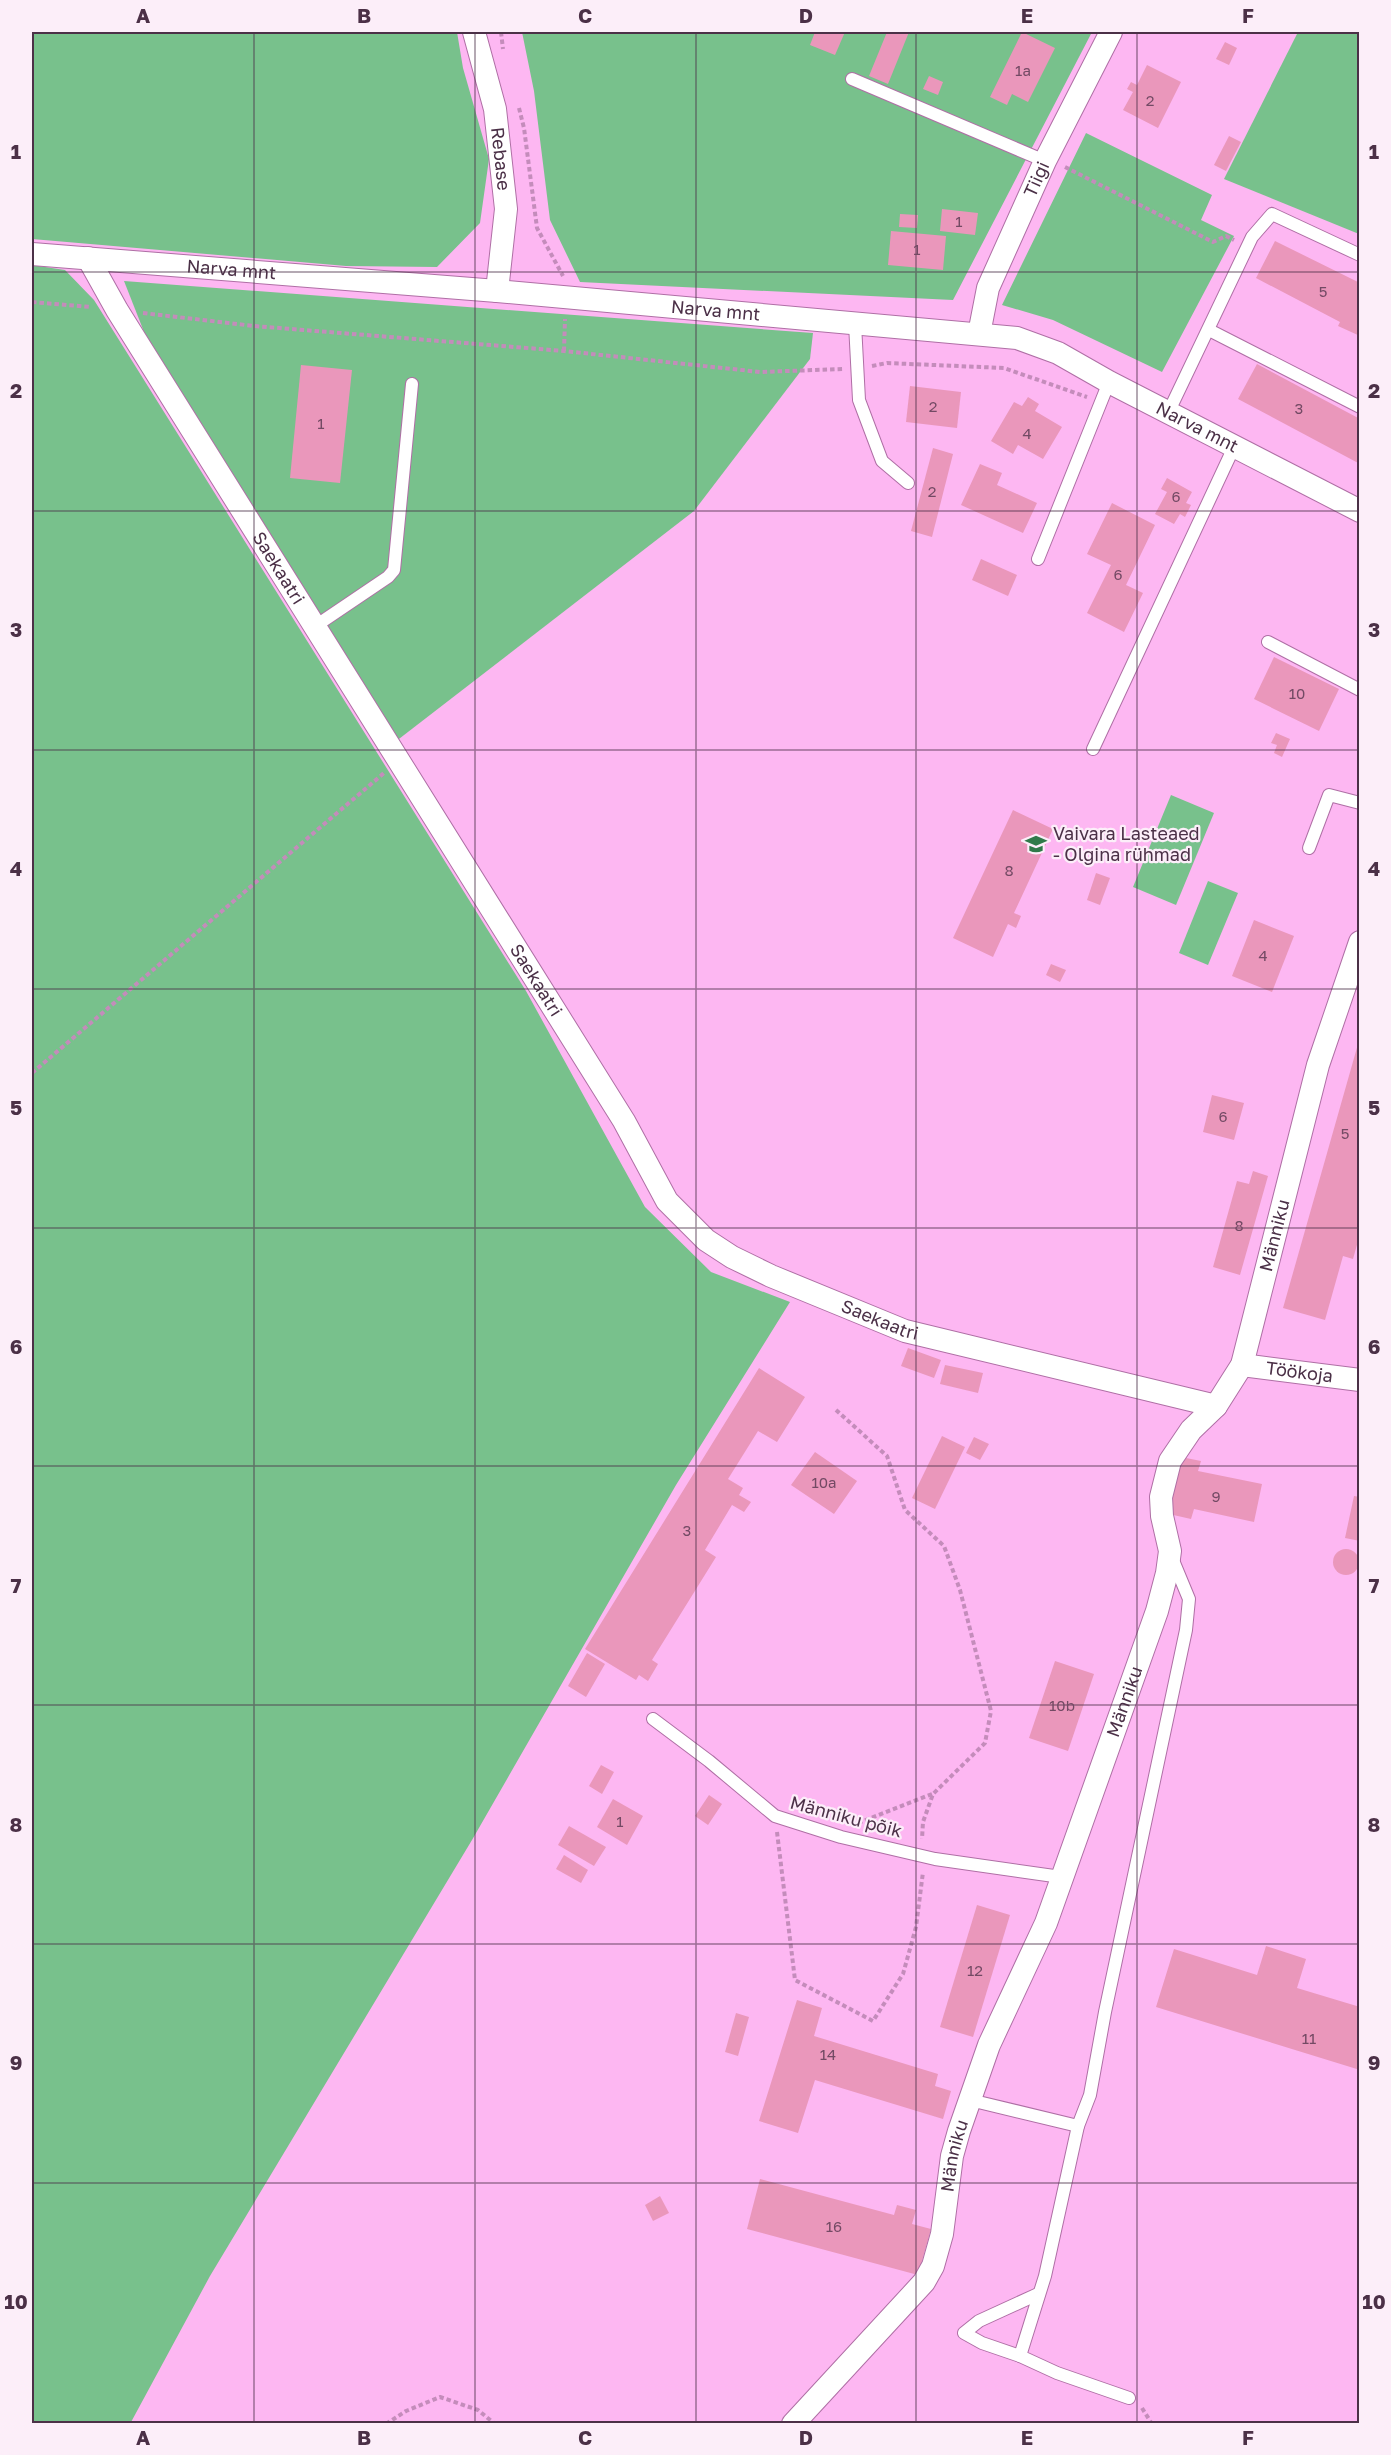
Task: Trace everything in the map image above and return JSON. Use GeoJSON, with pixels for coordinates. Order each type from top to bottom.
{"type":"FeatureCollection","features":[{"type":"Feature","properties":{"kind":"street","name":"Rebase"},"geometry":{"type":"LineString","coordinates":[[474,32],[495,109],[506,209],[496,291]]}},
{"type":"Feature","properties":{"kind":"street","name":"Tiigi"},"geometry":{"type":"LineString","coordinates":[[979,334],[988,288],[1046,160],[1111,32]]}},
{"type":"Feature","properties":{"kind":"street","name":"Narva mnt"},"geometry":{"type":"LineString","coordinates":[[32,254],[496,291],[1017,338],[1058,353],[1105,392],[1169,411],[1359,511]]}},
{"type":"Feature","properties":{"kind":"street","name":"Saekaatri"},"geometry":{"type":"LineString","coordinates":[[88,258],[117,310],[624,1121],[667,1202],[706,1240],[732,1257],[771,1276],[905,1330],[1216,1406]]}},
{"type":"Feature","properties":{"kind":"street","name":"Männiku"},"geometry":{"type":"LineString","coordinates":[[793,2424],[924,2282],[933,2266],[943,2225],[952,2156],[989,2044],[1046,1923],[1150,1633],[1167,1573],[1170,1551],[1162,1516],[1161,1497],[1170,1461],[1191,1430],[1216,1406],[1242,1365],[1318,1065],[1359,945]]}},
{"type":"Feature","properties":{"kind":"street","name":"Töökoja"},"geometry":{"type":"LineString","coordinates":[[1242,1365],[1359,1380]]}},
{"type":"Feature","properties":{"kind":"lane"},"geometry":{"type":"LineString","coordinates":[[852,79],[1046,160]]}},
{"type":"Feature","properties":{"kind":"lane"},"geometry":{"type":"LineString","coordinates":[[1169,411],[1252,237],[1272,214],[1359,255]]}},
{"type":"Feature","properties":{"kind":"lane"},"geometry":{"type":"LineString","coordinates":[[855,324],[859,400],[882,461],[908,483]]}},
{"type":"Feature","properties":{"kind":"lane"},"geometry":{"type":"LineString","coordinates":[[1209,330],[1359,407]]}},
{"type":"Feature","properties":{"kind":"lane"},"geometry":{"type":"LineString","coordinates":[[314,627],[388,577],[394,570],[412,384]]}},
{"type":"Feature","properties":{"kind":"lane"},"geometry":{"type":"LineString","coordinates":[[1038,559],[1105,392]]}},
{"type":"Feature","properties":{"kind":"lane"},"geometry":{"type":"LineString","coordinates":[[1093,749],[1234,447]]}},
{"type":"Feature","properties":{"kind":"lane"},"geometry":{"type":"LineString","coordinates":[[1268,642],[1359,690]]}},
{"type":"Feature","properties":{"kind":"lane"},"geometry":{"type":"LineString","coordinates":[[1309,848],[1329,795],[1359,803]]}},
{"type":"Feature","properties":{"kind":"lane"},"geometry":{"type":"LineString","coordinates":[[1020,2356],[1038,2294],[1046,2276],[1078,2126],[1090,2095],[1105,2012],[1186,1630],[1189,1599],[1170,1551]]}},
{"type":"Feature","properties":{"kind":"lane","name":"Männiku põik"},"geometry":{"type":"LineString","coordinates":[[653,1719],[709,1761],[775,1816],[841,1837],[927,1857],[1062,1876]]}},
{"type":"Feature","properties":{"kind":"lane"},"geometry":{"type":"LineString","coordinates":[[970,2100],[1078,2126]]}},
{"type":"Feature","properties":{"kind":"lane"},"geometry":{"type":"LineString","coordinates":[[1038,2294],[979,2321],[964,2333],[982,2343],[1020,2356],[1057,2373],[1129,2398]]}},
{"type":"Feature","properties":{"kind":"path"},"geometry":{"type":"LineString","coordinates":[[501,32],[506,59]]}},
{"type":"Feature","properties":{"kind":"path"},"geometry":{"type":"LineString","coordinates":[[518,105],[524,128],[537,228],[562,271],[566,297],[564,351]]}},
{"type":"Feature","properties":{"kind":"path"},"geometry":{"type":"LineString","coordinates":[[1046,160],[1214,242],[1226,236],[1248,246]]}},
{"type":"Feature","properties":{"kind":"path"},"geometry":{"type":"LineString","coordinates":[[32,303],[254,326],[564,351],[760,372],[856,368],[887,363],[1004,368],[1105,392]]}},
{"type":"Feature","properties":{"kind":"path"},"geometry":{"type":"LineString","coordinates":[[32,1073],[398,761]]}},
{"type":"Feature","properties":{"kind":"path"},"geometry":{"type":"LineString","coordinates":[[816,1829],[857,1823],[933,1794],[985,1743],[991,1712],[960,1590],[944,1546],[905,1510],[887,1456],[836,1410]]}},
{"type":"Feature","properties":{"kind":"path"},"geometry":{"type":"LineString","coordinates":[[775,1816],[795,1980],[873,2021],[903,1974],[916,1927],[927,1857],[922,1842],[923,1822],[933,1794]]}},
{"type":"Feature","properties":{"kind":"path"},"geometry":{"type":"LineString","coordinates":[[386,2424],[406,2411],[440,2397],[478,2410],[495,2424]]}},
{"type":"Feature","properties":{"kind":"green space"},"geometry":{"type":"Polygon","coordinates":[[[32,32],[457,32],[463,68],[489,159],[480,223],[437,267],[346,266],[32,239],[32,32]]]}},
{"type":"Feature","properties":{"kind":"green space"},"geometry":{"type":"Polygon","coordinates":[[[522,32],[1092,32],[953,300],[580,282],[550,220],[534,91],[522,32]]]}},
{"type":"Feature","properties":{"kind":"green space"},"geometry":{"type":"Polygon","coordinates":[[[1298,32],[1359,32],[1359,234],[1224,179],[1298,32]]]}},
{"type":"Feature","properties":{"kind":"green space"},"geometry":{"type":"Polygon","coordinates":[[[1086,133],[1212,195],[1201,220],[1234,236],[1162,372],[1053,320],[1002,305],[1086,133]]]}},
{"type":"Feature","properties":{"kind":"green space"},"geometry":{"type":"Polygon","coordinates":[[[32,265],[65,270],[94,300],[526,991],[645,1207],[711,1272],[790,1302],[676,1485],[472,1840],[210,2276],[130,2424],[32,2423],[32,265]]]}},
{"type":"Feature","properties":{"kind":"green space"},"geometry":{"type":"Polygon","coordinates":[[[124,281],[813,333],[810,359],[694,511],[395,742],[148,342],[124,281]]]}},
{"type":"Feature","properties":{"kind":"green space"},"geometry":{"type":"Polygon","coordinates":[[[1171,795],[1214,813],[1176,905],[1133,887],[1171,795]]]}},
{"type":"Feature","properties":{"kind":"green space"},"geometry":{"type":"Polygon","coordinates":[[[1208,881],[1238,893],[1208,965],[1179,953],[1208,881]]]}},
{"type":"Feature","properties":{"kind":"building"},"geometry":{"type":"Polygon","coordinates":[[[815,32],[845,32],[835,55],[810,45],[815,32]]]}},
{"type":"Feature","properties":{"kind":"building"},"geometry":{"type":"Polygon","coordinates":[[[887,32],[909,32],[888,84],[869,76],[887,32]]]}},
{"type":"Feature","properties":{"kind":"building"},"geometry":{"type":"Polygon","coordinates":[[[1022,32],[1055,48],[1028,102],[1012,94],[1007,105],[990,97],[1022,32]]]}},
{"type":"Feature","properties":{"kind":"building"},"geometry":{"type":"Polygon","coordinates":[[[1225,42],[1237,48],[1229,65],[1216,59],[1225,42]]]}},
{"type":"Feature","properties":{"kind":"building"},"geometry":{"type":"Polygon","coordinates":[[[1147,65],[1181,82],[1158,128],[1123,110],[1133,92],[1127,89],[1131,82],[1137,85],[1147,65]]]}},
{"type":"Feature","properties":{"kind":"building"},"geometry":{"type":"Polygon","coordinates":[[[929,76],[943,82],[938,95],[923,89],[929,76]]]}},
{"type":"Feature","properties":{"kind":"building"},"geometry":{"type":"Polygon","coordinates":[[[1229,136],[1241,142],[1226,171],[1214,165],[1229,136]]]}},
{"type":"Feature","properties":{"kind":"building"},"geometry":{"type":"Polygon","coordinates":[[[942,209],[978,213],[975,235],[940,231],[942,209]]]}},
{"type":"Feature","properties":{"kind":"building"},"geometry":{"type":"Polygon","coordinates":[[[900,214],[918,215],[917,228],[899,227],[900,214]]]}},
{"type":"Feature","properties":{"kind":"building"},"geometry":{"type":"Polygon","coordinates":[[[891,231],[946,236],[943,270],[888,265],[891,231]]]}},
{"type":"Feature","properties":{"kind":"building"},"geometry":{"type":"Polygon","coordinates":[[[1275,241],[1360,283],[1360,336],[1338,326],[1340,322],[1256,278],[1275,241]]]}},
{"type":"Feature","properties":{"kind":"building"},"geometry":{"type":"Polygon","coordinates":[[[1257,364],[1360,419],[1360,464],[1238,399],[1257,364]]]}},
{"type":"Feature","properties":{"kind":"building"},"geometry":{"type":"Polygon","coordinates":[[[301,365],[352,370],[340,483],[290,478],[301,365]]]}},
{"type":"Feature","properties":{"kind":"building"},"geometry":{"type":"Polygon","coordinates":[[[910,386],[961,392],[957,428],[906,422],[910,386]]]}},
{"type":"Feature","properties":{"kind":"building"},"geometry":{"type":"Polygon","coordinates":[[[1028,397],[1039,404],[1035,411],[1062,427],[1043,459],[1018,445],[1013,454],[991,441],[1014,402],[1022,406],[1028,397]]]}},
{"type":"Feature","properties":{"kind":"building"},"geometry":{"type":"Polygon","coordinates":[[[933,448],[953,454],[932,537],[911,531],[933,448]]]}},
{"type":"Feature","properties":{"kind":"building"},"geometry":{"type":"Polygon","coordinates":[[[980,464],[1002,473],[997,485],[1037,503],[1023,533],[961,505],[980,464]]]}},
{"type":"Feature","properties":{"kind":"building"},"geometry":{"type":"Polygon","coordinates":[[[1167,478],[1192,492],[1186,503],[1191,505],[1185,517],[1180,514],[1174,524],[1155,514],[1167,492],[1161,489],[1167,478]]]}},
{"type":"Feature","properties":{"kind":"building"},"geometry":{"type":"Polygon","coordinates":[[[1112,503],[1155,525],[1126,585],[1143,593],[1124,632],[1087,613],[1111,565],[1087,554],[1112,503]]]}},
{"type":"Feature","properties":{"kind":"building"},"geometry":{"type":"Polygon","coordinates":[[[981,559],[1017,575],[1008,596],[972,580],[981,559]]]}},
{"type":"Feature","properties":{"kind":"building"},"geometry":{"type":"Polygon","coordinates":[[[1274,657],[1339,689],[1319,731],[1254,699],[1274,657]]]}},
{"type":"Feature","properties":{"kind":"building"},"geometry":{"type":"Polygon","coordinates":[[[1276,733],[1290,739],[1282,757],[1274,753],[1277,745],[1271,743],[1276,733]]]}},
{"type":"Feature","properties":{"kind":"building"},"geometry":{"type":"Polygon","coordinates":[[[1013,810],[1053,829],[1014,913],[1021,916],[1016,928],[1008,924],[993,957],[953,938],[1013,810]]]}},
{"type":"Feature","properties":{"kind":"building"},"geometry":{"type":"Polygon","coordinates":[[[1096,873],[1110,878],[1100,905],[1087,900],[1096,873]]]}},
{"type":"Feature","properties":{"kind":"building"},"geometry":{"type":"Polygon","coordinates":[[[1254,920],[1294,936],[1272,992],[1232,976],[1254,920]]]}},
{"type":"Feature","properties":{"kind":"building"},"geometry":{"type":"Polygon","coordinates":[[[1051,964],[1066,970],[1060,982],[1046,975],[1051,964]]]}},
{"type":"Feature","properties":{"kind":"building"},"geometry":{"type":"Polygon","coordinates":[[[1360,1037],[1360,1234],[1353,1259],[1343,1256],[1325,1320],[1283,1308],[1360,1037]]]}},
{"type":"Feature","properties":{"kind":"building"},"geometry":{"type":"Polygon","coordinates":[[[1212,1095],[1244,1103],[1234,1140],[1203,1132],[1212,1095]]]}},
{"type":"Feature","properties":{"kind":"building"},"geometry":{"type":"Polygon","coordinates":[[[1253,1171],[1268,1176],[1240,1275],[1213,1267],[1237,1181],[1249,1184],[1253,1171]]]}},
{"type":"Feature","properties":{"kind":"building"},"geometry":{"type":"Polygon","coordinates":[[[908,1348],[941,1360],[934,1378],[901,1366],[908,1348]]]}},
{"type":"Feature","properties":{"kind":"building"},"geometry":{"type":"Polygon","coordinates":[[[945,1365],[983,1373],[978,1393],[940,1384],[945,1365]]]}},
{"type":"Feature","properties":{"kind":"building"},"geometry":{"type":"Polygon","coordinates":[[[759,1368],[805,1397],[777,1442],[758,1431],[728,1479],[743,1488],[739,1495],[751,1502],[744,1512],[732,1505],[705,1550],[716,1557],[652,1660],[658,1664],[648,1681],[639,1675],[636,1680],[585,1649],[759,1368]]]}},
{"type":"Feature","properties":{"kind":"building"},"geometry":{"type":"Polygon","coordinates":[[[942,1436],[965,1447],[935,1509],[912,1498],[942,1436]]]}},
{"type":"Feature","properties":{"kind":"building"},"geometry":{"type":"Polygon","coordinates":[[[974,1437],[989,1444],[980,1460],[966,1453],[974,1437]]]}},
{"type":"Feature","properties":{"kind":"building"},"geometry":{"type":"Polygon","coordinates":[[[815,1452],[857,1481],[834,1514],[791,1485],[815,1452]]]}},
{"type":"Feature","properties":{"kind":"building"},"geometry":{"type":"Polygon","coordinates":[[[1181,1457],[1201,1461],[1198,1471],[1262,1484],[1254,1522],[1194,1509],[1191,1519],[1169,1514],[1181,1457]]]}},
{"type":"Feature","properties":{"kind":"building"},"geometry":{"type":"Polygon","coordinates":[[[1354,1496],[1360,1497],[1360,1541],[1345,1538],[1354,1496]]]}},
{"type":"Feature","properties":{"kind":"building"},"geometry":{"type":"Polygon","coordinates":[[[1346,1549],[1355,1553],[1359,1562],[1355,1571],[1346,1575],[1337,1571],[1333,1562],[1337,1553],[1346,1549]]]}},
{"type":"Feature","properties":{"kind":"building"},"geometry":{"type":"Polygon","coordinates":[[[587,1653],[605,1664],[586,1697],[568,1686],[587,1653]]]}},
{"type":"Feature","properties":{"kind":"building"},"geometry":{"type":"Polygon","coordinates":[[[1055,1661],[1094,1674],[1068,1751],[1029,1738],[1055,1661]]]}},
{"type":"Feature","properties":{"kind":"building"},"geometry":{"type":"Polygon","coordinates":[[[601,1765],[614,1772],[602,1794],[589,1786],[601,1765]]]}},
{"type":"Feature","properties":{"kind":"building"},"geometry":{"type":"Polygon","coordinates":[[[709,1795],[722,1804],[708,1825],[695,1816],[709,1795]]]}},
{"type":"Feature","properties":{"kind":"building"},"geometry":{"type":"Polygon","coordinates":[[[613,1799],[643,1816],[627,1845],[597,1827],[613,1799]]]}},
{"type":"Feature","properties":{"kind":"building"},"geometry":{"type":"Polygon","coordinates":[[[569,1826],[606,1847],[594,1866],[558,1845],[569,1826]]]}},
{"type":"Feature","properties":{"kind":"building"},"geometry":{"type":"Polygon","coordinates":[[[564,1855],[588,1870],[581,1883],[556,1869],[564,1855]]]}},
{"type":"Feature","properties":{"kind":"building"},"geometry":{"type":"Polygon","coordinates":[[[977,1905],[1010,1915],[973,2037],[940,2027],[977,1905]]]}},
{"type":"Feature","properties":{"kind":"building"},"geometry":{"type":"Polygon","coordinates":[[[1266,1946],[1306,1959],[1297,1988],[1360,2007],[1360,2070],[1156,2007],[1174,1949],[1257,1975],[1266,1946]]]}},
{"type":"Feature","properties":{"kind":"building"},"geometry":{"type":"Polygon","coordinates":[[[797,2000],[822,2008],[814,2036],[938,2074],[935,2086],[951,2091],[943,2119],[815,2080],[798,2133],[759,2121],[797,2000]]]}},
{"type":"Feature","properties":{"kind":"building"},"geometry":{"type":"Polygon","coordinates":[[[736,2013],[749,2017],[738,2056],[725,2052],[736,2013]]]}},
{"type":"Feature","properties":{"kind":"building"},"geometry":{"type":"Polygon","coordinates":[[[760,2179],[894,2215],[897,2205],[916,2210],[912,2224],[931,2229],[918,2275],[747,2229],[760,2179]]]}},
{"type":"Feature","properties":{"kind":"building"},"geometry":{"type":"Polygon","coordinates":[[[660,2196],[669,2213],[653,2221],[645,2205],[660,2196]]]}},
{"type":"Feature","properties":{"kind":"place","name":"Vaivara Lasteaed - Olgina rühmad"},"geometry":{"type":"Point","coordinates":[1036,844]}}]}
